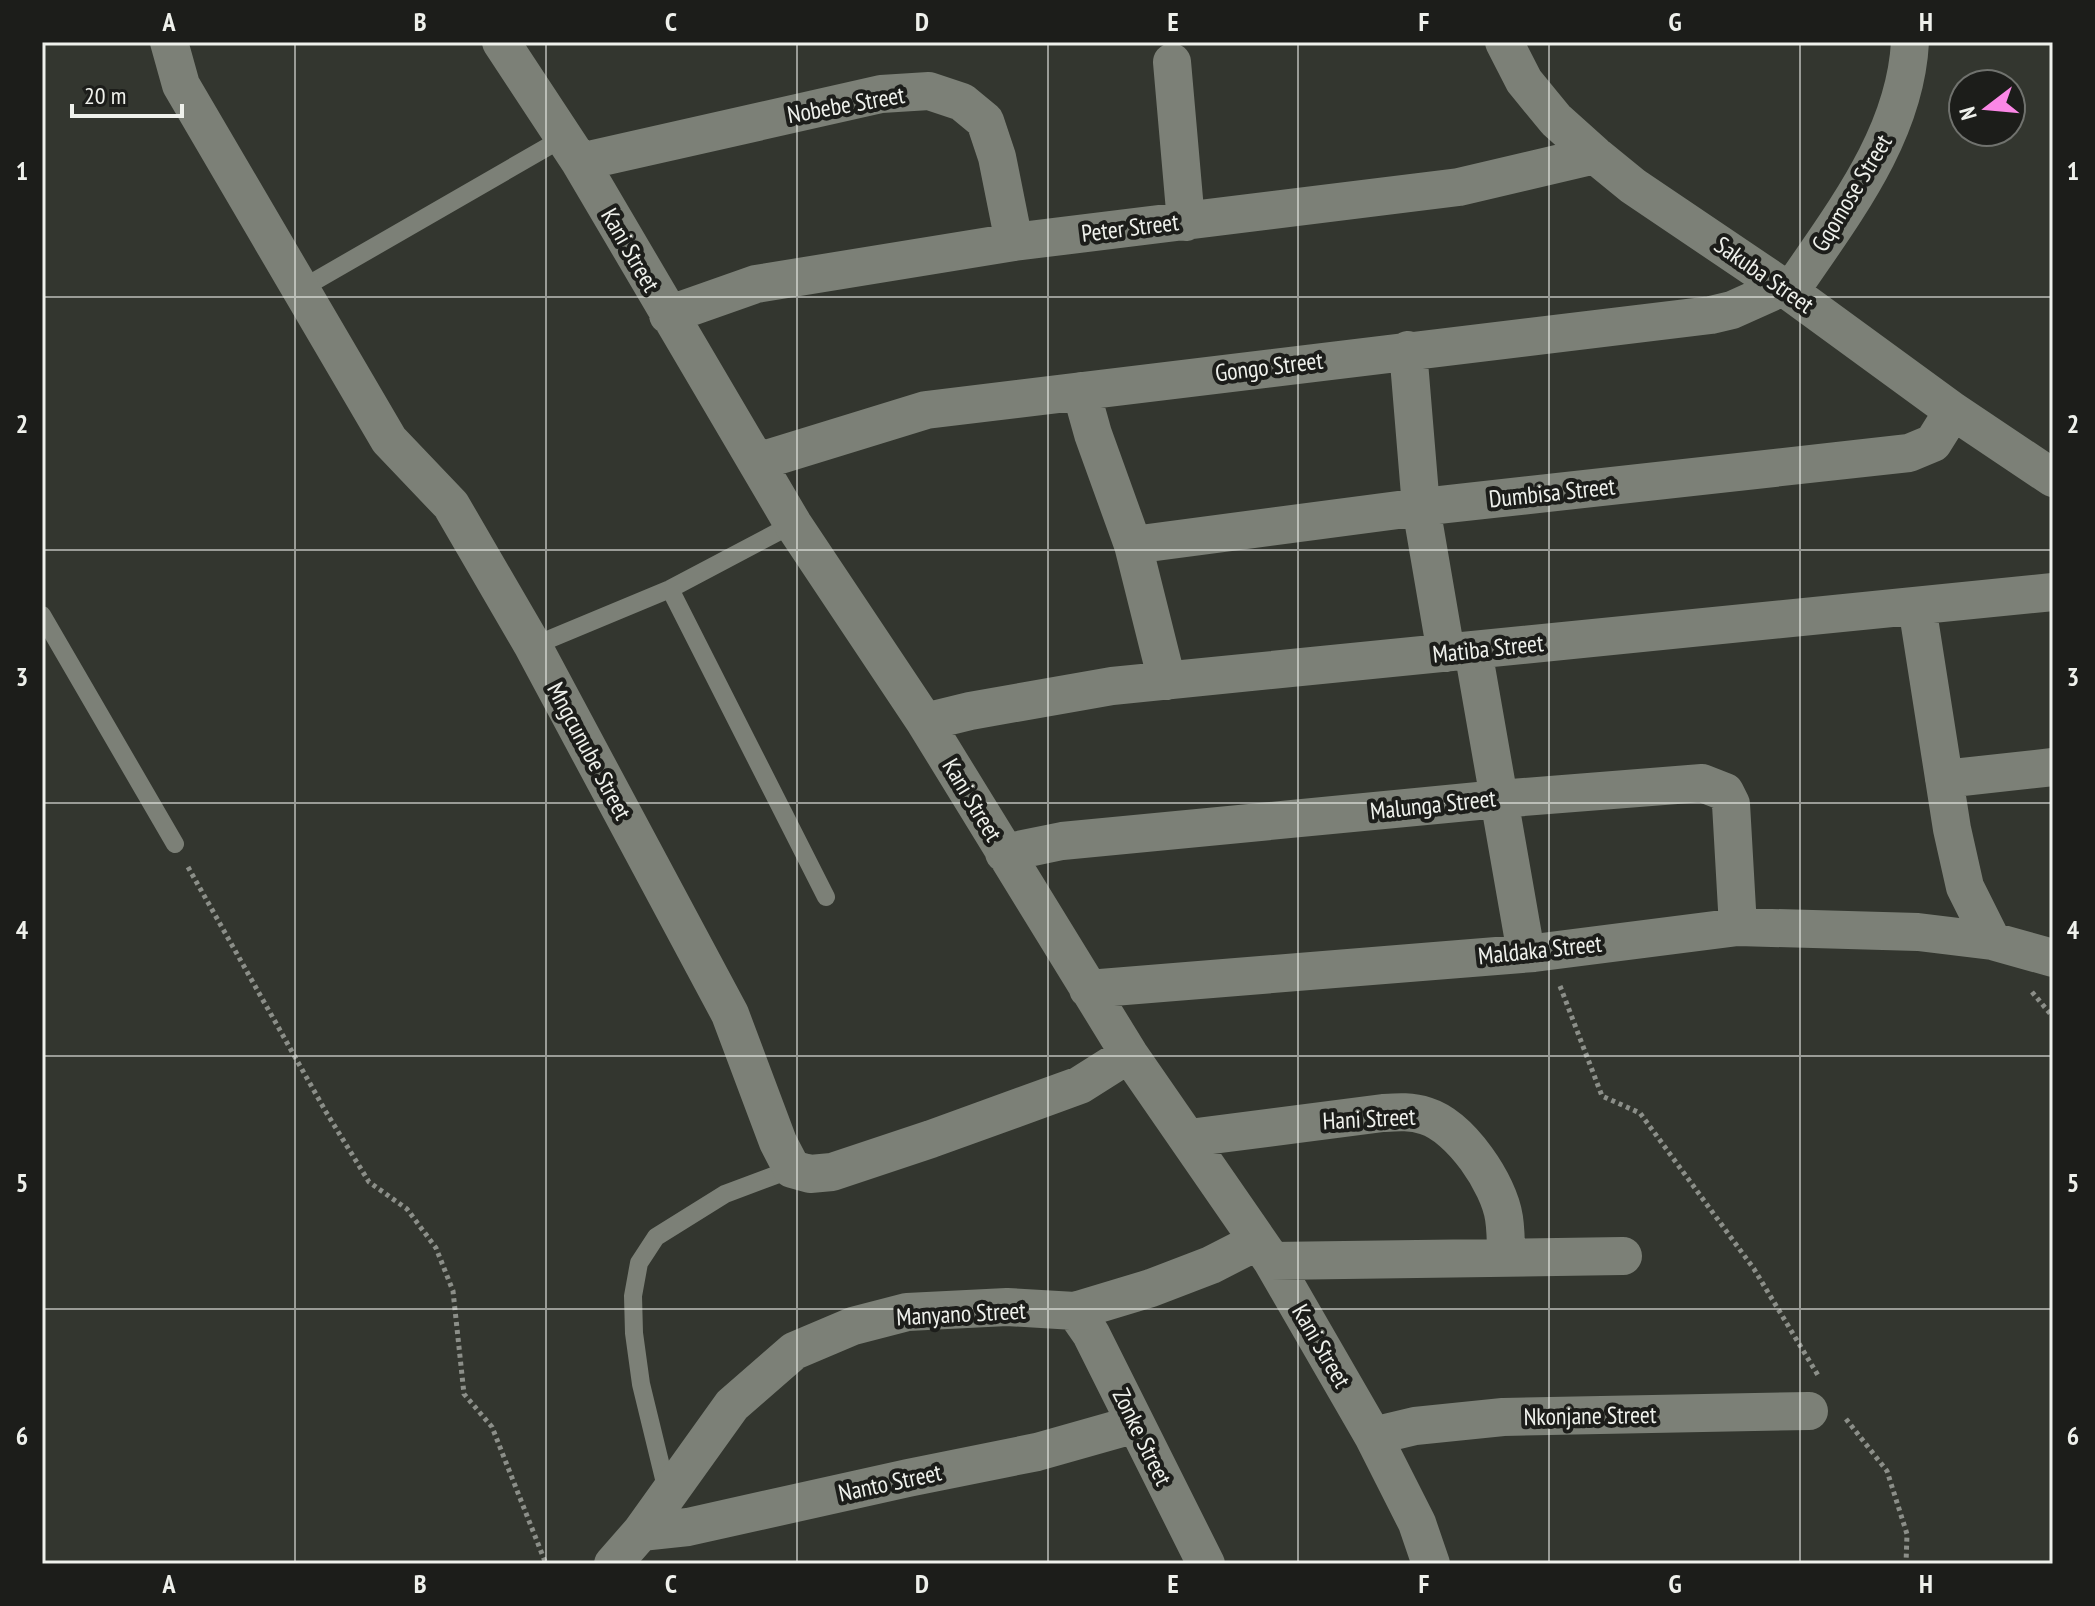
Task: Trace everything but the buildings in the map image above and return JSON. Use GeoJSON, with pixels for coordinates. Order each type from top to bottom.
{"type":"FeatureCollection","features":[{"type":"Feature","properties":{"kind":"street","name":"Mngcunube Street"},"geometry":{"type":"LineString","coordinates":[[169,42],[181,85],[389,440],[451,505],[533,646],[730,1014],[778,1142],[792,1169]]}},
{"type":"Feature","properties":{"kind":"street","name":"Kani Street"},"geometry":{"type":"LineString","coordinates":[[501,42],[571,150],[793,524],[925,722],[1129,1054],[1265,1251],[1373,1436],[1417,1523],[1431,1564]]}},
{"type":"Feature","properties":{"kind":"street","name":"Sakuba Street"},"geometry":{"type":"LineString","coordinates":[[1504,42],[1524,81],[1556,120],[1633,186],[1786,290],[1953,411],[2052,474]]}},
{"type":"Feature","properties":{"kind":"street","name":"Gqomose Street"},"geometry":{"type":"LineString","coordinates":[[1786,290],[1862,183],[1891,129],[1909,65],[1910,42]]}},
{"type":"Feature","properties":{"kind":"street"},"geometry":{"type":"LineString","coordinates":[[1172,62],[1186,222]]}},
{"type":"Feature","properties":{"kind":"street","name":"Nobebe Street"},"geometry":{"type":"LineString","coordinates":[[571,150],[881,94],[929,91],[962,102],[985,121],[997,157],[1014,242]]}},
{"type":"Feature","properties":{"kind":"street","name":"Peter Street"},"geometry":{"type":"LineString","coordinates":[[668,315],[756,284],[1014,242],[1459,187],[1595,155]]}},
{"type":"Feature","properties":{"kind":"street","name":"Gongo Street"},"geometry":{"type":"LineString","coordinates":[[757,462],[926,410],[1711,315],[1786,290]]}},
{"type":"Feature","properties":{"kind":"street"},"geometry":{"type":"LineString","coordinates":[[1408,350],[1421,507],[1499,799],[1536,952]]}},
{"type":"Feature","properties":{"kind":"street"},"geometry":{"type":"LineString","coordinates":[[1081,391],[1133,545],[1167,681]]}},
{"type":"Feature","properties":{"kind":"street","name":"Dumbisa Street"},"geometry":{"type":"LineString","coordinates":[[1133,545],[1421,507],[1909,453],[1933,443],[1953,411]]}},
{"type":"Feature","properties":{"kind":"street","name":"Matiba Street"},"geometry":{"type":"LineString","coordinates":[[925,722],[1112,686],[2053,592]]}},
{"type":"Feature","properties":{"kind":"street"},"geometry":{"type":"LineString","coordinates":[[1917,606],[1944,779],[1965,887],[1992,941]]}},
{"type":"Feature","properties":{"kind":"street"},"geometry":{"type":"LineString","coordinates":[[1944,779],[2053,767]]}},
{"type":"Feature","properties":{"kind":"street","name":"Malunga Street"},"geometry":{"type":"LineString","coordinates":[[1004,853],[1062,841],[1702,783],[1725,792],[1731,804],[1738,927]]}},
{"type":"Feature","properties":{"kind":"street","name":"Maldaka Street"},"geometry":{"type":"LineString","coordinates":[[1088,989],[1536,952],[1738,927],[1918,932],[1992,941],[2053,958]]}},
{"type":"Feature","properties":{"kind":"street"},"geometry":{"type":"LineString","coordinates":[[792,1169],[810,1174],[832,1172],[917,1144],[1080,1085],[1129,1054]]}},
{"type":"Feature","properties":{"kind":"street","name":"Hani Street"},"geometry":{"type":"LineString","coordinates":[[1189,1138],[1383,1113],[1409,1112],[1430,1117],[1451,1132],[1485,1169],[1504,1216],[1506,1256]]}},
{"type":"Feature","properties":{"kind":"street"},"geometry":{"type":"LineString","coordinates":[[1265,1251],[1623,1256]]}},
{"type":"Feature","properties":{"kind":"street","name":"Manyano Street"},"geometry":{"type":"LineString","coordinates":[[613,1564],[641,1532],[732,1405],[794,1351],[853,1326],[907,1312],[1007,1307],[1075,1311],[1151,1288],[1211,1265],[1265,1251]]}},
{"type":"Feature","properties":{"kind":"street","name":"Zonke Street"},"geometry":{"type":"LineString","coordinates":[[1075,1311],[1091,1334],[1206,1564]]}},
{"type":"Feature","properties":{"kind":"street","name":"Nkonjane Street"},"geometry":{"type":"LineString","coordinates":[[1373,1436],[1415,1426],[1503,1417],[1824,1401]]}},
{"type":"Feature","properties":{"kind":"street","name":"Nanto Street"},"geometry":{"type":"LineString","coordinates":[[641,1532],[688,1527],[1037,1452],[1136,1424]]}},
{"type":"Feature","properties":{"kind":"lane"},"geometry":{"type":"LineString","coordinates":[[301,289],[571,150]]}},
{"type":"Feature","properties":{"kind":"lane"},"geometry":{"type":"LineString","coordinates":[[533,646],[670,589],[793,524]]}},
{"type":"Feature","properties":{"kind":"lane"},"geometry":{"type":"LineString","coordinates":[[670,589],[826,897]]}},
{"type":"Feature","properties":{"kind":"lane"},"geometry":{"type":"LineString","coordinates":[[42,615],[175,844]]}},
{"type":"Feature","properties":{"kind":"lane"},"geometry":{"type":"LineString","coordinates":[[668,1494],[641,1384],[634,1333],[633,1296],[639,1263],[656,1237],[725,1194],[792,1169]]}},
{"type":"Feature","properties":{"kind":"path"},"geometry":{"type":"LineString","coordinates":[[175,844],[326,1112],[369,1182],[407,1209],[436,1248],[453,1291],[464,1394],[492,1427],[546,1564]]}},
{"type":"Feature","properties":{"kind":"path"},"geometry":{"type":"LineString","coordinates":[[1536,952],[1602,1096],[1640,1113],[1754,1269],[1824,1401],[1887,1471],[1907,1534],[1906,1564]]}}]}
